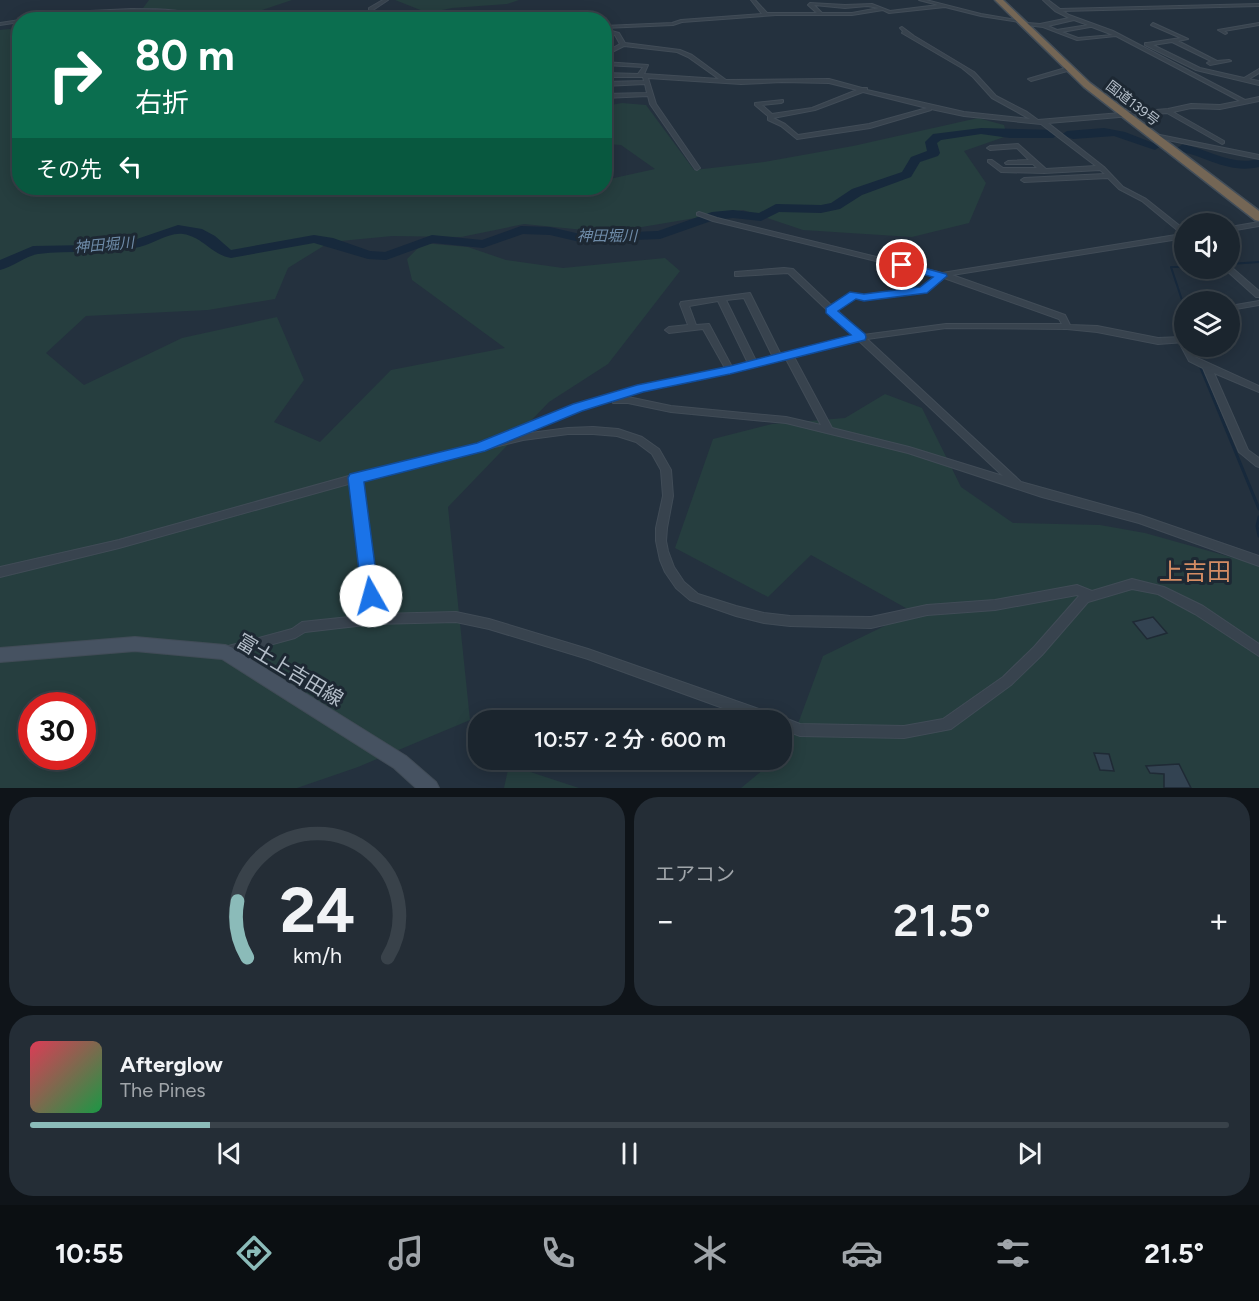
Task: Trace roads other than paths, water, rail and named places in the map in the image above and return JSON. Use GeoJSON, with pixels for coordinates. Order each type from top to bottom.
{"type":"FeatureCollection","features":[{"type":"Feature","properties":{"kind":"highway","name":"国道139号"},"geometry":{"type":"LineString","coordinates":[[999,0],[1126,113],[1160,136],[1259,212]]}},
{"type":"Feature","properties":{"kind":"highway","name":"国道139号"},"geometry":{"type":"LineString","coordinates":[[1003,0],[1069,69],[1259,217]]}},
{"type":"Feature","properties":{"kind":"main road","name":"富士上吉田線"},"geometry":{"type":"LineString","coordinates":[[0,655],[135,644],[225,652],[400,762],[430,788]]}},
{"type":"Feature","properties":{"kind":"street"},"geometry":{"type":"LineString","coordinates":[[371,12],[371,9],[386,0]]}},
{"type":"Feature","properties":{"kind":"street"},"geometry":{"type":"LineString","coordinates":[[753,0],[766,15]]}},
{"type":"Feature","properties":{"kind":"street"},"geometry":{"type":"LineString","coordinates":[[921,0],[1024,23],[1042,25],[1075,19]]}},
{"type":"Feature","properties":{"kind":"street"},"geometry":{"type":"LineString","coordinates":[[1045,0],[1056,10],[1118,36],[1243,101]]}},
{"type":"Feature","properties":{"kind":"street"},"geometry":{"type":"LineString","coordinates":[[1163,0],[1173,6]]}},
{"type":"Feature","properties":{"kind":"street"},"geometry":{"type":"LineString","coordinates":[[1180,0],[1190,6]]}},
{"type":"Feature","properties":{"kind":"street"},"geometry":{"type":"LineString","coordinates":[[1195,0],[1204,5]]}},
{"type":"Feature","properties":{"kind":"street"},"geometry":{"type":"LineString","coordinates":[[820,13],[810,4],[831,3],[838,6],[874,3],[889,12],[945,6]]}},
{"type":"Feature","properties":{"kind":"street"},"geometry":{"type":"LineString","coordinates":[[1056,10],[1259,5]]}},
{"type":"Feature","properties":{"kind":"street"},"geometry":{"type":"LineString","coordinates":[[612,28],[766,15],[852,14],[884,9]]}},
{"type":"Feature","properties":{"kind":"street"},"geometry":{"type":"LineString","coordinates":[[102,12],[146,12]]}},
{"type":"Feature","properties":{"kind":"street"},"geometry":{"type":"LineString","coordinates":[[1136,45],[1186,39],[1153,24]]}},
{"type":"Feature","properties":{"kind":"street"},"geometry":{"type":"LineString","coordinates":[[1226,33],[1220,30],[1259,24]]}},
{"type":"Feature","properties":{"kind":"street"},"geometry":{"type":"LineString","coordinates":[[1042,25],[1077,39],[1118,36]]}},
{"type":"Feature","properties":{"kind":"street"},"geometry":{"type":"LineString","coordinates":[[1056,31],[1090,26]]}},
{"type":"Feature","properties":{"kind":"street"},"geometry":{"type":"LineString","coordinates":[[902,28],[906,31],[904,32],[919,42],[971,71],[993,96],[1019,108],[1040,122],[1102,168],[1121,188],[1144,200],[1174,226]]}},
{"type":"Feature","properties":{"kind":"street"},"geometry":{"type":"LineString","coordinates":[[612,33],[623,44]]}},
{"type":"Feature","properties":{"kind":"street"},"geometry":{"type":"LineString","coordinates":[[668,49],[670,39]]}},
{"type":"Feature","properties":{"kind":"street"},"geometry":{"type":"LineString","coordinates":[[1173,41],[1216,62]]}},
{"type":"Feature","properties":{"kind":"street"},"geometry":{"type":"LineString","coordinates":[[612,50],[623,44],[668,49],[690,56],[725,81]]}},
{"type":"Feature","properties":{"kind":"street"},"geometry":{"type":"LineString","coordinates":[[1148,44],[1198,69],[1243,82],[1259,83]]}},
{"type":"Feature","properties":{"kind":"street"},"geometry":{"type":"LineString","coordinates":[[1190,65],[1229,61]]}},
{"type":"Feature","properties":{"kind":"street"},"geometry":{"type":"LineString","coordinates":[[612,64],[646,66],[644,78],[653,104],[697,168]]}},
{"type":"Feature","properties":{"kind":"street"},"geometry":{"type":"LineString","coordinates":[[1031,79],[1069,69]]}},
{"type":"Feature","properties":{"kind":"street"},"geometry":{"type":"LineString","coordinates":[[1243,82],[1259,71]]}},
{"type":"Feature","properties":{"kind":"street"},"geometry":{"type":"LineString","coordinates":[[612,76],[725,81],[811,80],[865,89],[895,99],[964,114],[1040,122],[1168,111],[1191,106],[1220,107],[1259,99]]}},
{"type":"Feature","properties":{"kind":"street"},"geometry":{"type":"LineString","coordinates":[[612,83],[644,78]]}},
{"type":"Feature","properties":{"kind":"street"},"geometry":{"type":"LineString","coordinates":[[771,116],[813,109],[865,89]]}},
{"type":"Feature","properties":{"kind":"street"},"geometry":{"type":"LineString","coordinates":[[612,96],[650,94]]}},
{"type":"Feature","properties":{"kind":"street"},"geometry":{"type":"LineString","coordinates":[[781,101],[757,104],[771,116],[770,119],[783,125],[797,137],[870,126],[934,108]]}},
{"type":"Feature","properties":{"kind":"street"},"geometry":{"type":"LineString","coordinates":[[1168,111],[1222,142]]}},
{"type":"Feature","properties":{"kind":"street"},"geometry":{"type":"LineString","coordinates":[[1160,136],[1259,158]]}},
{"type":"Feature","properties":{"kind":"street"},"geometry":{"type":"LineString","coordinates":[[990,148],[1018,146],[1043,170]]}},
{"type":"Feature","properties":{"kind":"street"},"geometry":{"type":"LineString","coordinates":[[990,160],[1001,170],[1102,168]]}},
{"type":"Feature","properties":{"kind":"street"},"geometry":{"type":"LineString","coordinates":[[1008,163],[1035,162]]}},
{"type":"Feature","properties":{"kind":"street"},"geometry":{"type":"LineString","coordinates":[[1024,180],[1110,176]]}},
{"type":"Feature","properties":{"kind":"street"},"geometry":{"type":"LineString","coordinates":[[699,214],[715,220],[975,284],[1062,317],[1067,327]]}},
{"type":"Feature","properties":{"kind":"street"},"geometry":{"type":"LineString","coordinates":[[1240,227],[1259,224]]}},
{"type":"Feature","properties":{"kind":"street"},"geometry":{"type":"LineString","coordinates":[[830,311],[854,295],[864,298],[923,290],[942,276],[1174,237]]}},
{"type":"Feature","properties":{"kind":"street"},"geometry":{"type":"LineString","coordinates":[[738,274],[784,270],[790,272],[1019,486]]}},
{"type":"Feature","properties":{"kind":"street"},"geometry":{"type":"LineString","coordinates":[[1240,278],[1259,295]]}},
{"type":"Feature","properties":{"kind":"street"},"geometry":{"type":"LineString","coordinates":[[693,327],[684,304],[747,295],[778,358]]}},
{"type":"Feature","properties":{"kind":"street"},"geometry":{"type":"LineString","coordinates":[[721,299],[753,364]]}},
{"type":"Feature","properties":{"kind":"street"},"geometry":{"type":"LineString","coordinates":[[1240,306],[1259,303]]}},
{"type":"Feature","properties":{"kind":"street"},"geometry":{"type":"LineString","coordinates":[[669,330],[706,326],[730,370]]}},
{"type":"Feature","properties":{"kind":"street"},"geometry":{"type":"LineString","coordinates":[[480,447],[578,408],[642,388],[730,370],[860,337],[946,326],[1067,327],[1174,341]]}},
{"type":"Feature","properties":{"kind":"street"},"geometry":{"type":"LineString","coordinates":[[789,356],[828,430]]}},
{"type":"Feature","properties":{"kind":"street"},"geometry":{"type":"LineString","coordinates":[[1191,357],[1259,388]]}},
{"type":"Feature","properties":{"kind":"street"},"geometry":{"type":"LineString","coordinates":[[1207,366],[1244,452],[1259,463]]}},
{"type":"Feature","properties":{"kind":"street"},"geometry":{"type":"LineString","coordinates":[[601,402],[628,400],[671,409],[786,420],[828,430],[909,450],[1019,486],[1140,519],[1258,560]]}},
{"type":"Feature","properties":{"kind":"street"},"geometry":{"type":"LineString","coordinates":[[0,572],[119,544],[356,478],[480,447],[547,433],[609,432],[637,437],[655,450],[667,475],[668,495],[661,533],[662,553],[674,579],[694,597],[751,617],[783,623],[873,622],[932,609],[983,606],[1077,590],[1090,595]]}},
{"type":"Feature","properties":{"kind":"street"},"geometry":{"type":"LineString","coordinates":[[356,478],[374,619]]}},
{"type":"Feature","properties":{"kind":"street"},"geometry":{"type":"LineString","coordinates":[[792,727],[800,730],[904,732],[946,726],[1007,681],[1038,651],[1084,598],[1132,584],[1161,590],[1199,610],[1259,651]]}},
{"type":"Feature","properties":{"kind":"street"},"geometry":{"type":"LineString","coordinates":[[225,652],[295,633],[302,627],[374,619],[456,617],[489,624],[588,654],[745,710]]}},
{"type":"Feature","properties":{"kind":"waterway","name":"神田堀川"},"geometry":{"type":"LineString","coordinates":[[0,266],[33,250],[89,249],[136,244],[178,229],[197,232],[210,239],[225,253],[231,254],[314,239],[328,241],[368,255],[386,256],[432,239],[483,244],[521,230],[550,231],[580,238],[660,235],[712,216],[733,214],[761,217],[776,208],[821,209],[835,206],[857,192],[907,174],[915,160],[934,153],[931,142],[937,137],[981,131],[1053,134]]}},
{"type":"Feature","properties":{"kind":"waterway","name":"神田堀川"},"geometry":{"type":"LineString","coordinates":[[1067,135],[1109,132],[1155,146]]}},
{"type":"Feature","properties":{"kind":"waterway","name":"神田堀川"},"geometry":{"type":"LineString","coordinates":[[1183,148],[1238,166],[1259,163]]}},
{"type":"Feature","properties":{"kind":"waterway"},"geometry":{"type":"LineString","coordinates":[[1240,263],[1259,262]]}},
{"type":"Feature","properties":{"kind":"waterway"},"geometry":{"type":"LineString","coordinates":[[1174,267],[1171,267],[1174,276]]}},
{"type":"Feature","properties":{"kind":"waterway"},"geometry":{"type":"LineString","coordinates":[[1175,279],[1179,291]]}},
{"type":"Feature","properties":{"kind":"waterway"},"geometry":{"type":"LineString","coordinates":[[1201,368],[1259,509]]}},
{"type":"Feature","properties":{"kind":"waterway"},"geometry":{"type":"LineString","coordinates":[[1259,517],[1257,526],[1259,536]]}},
{"type":"Feature","properties":{"kind":"district","name":"上吉田"},"geometry":{"type":"Point","coordinates":[1195,572]}}]}
